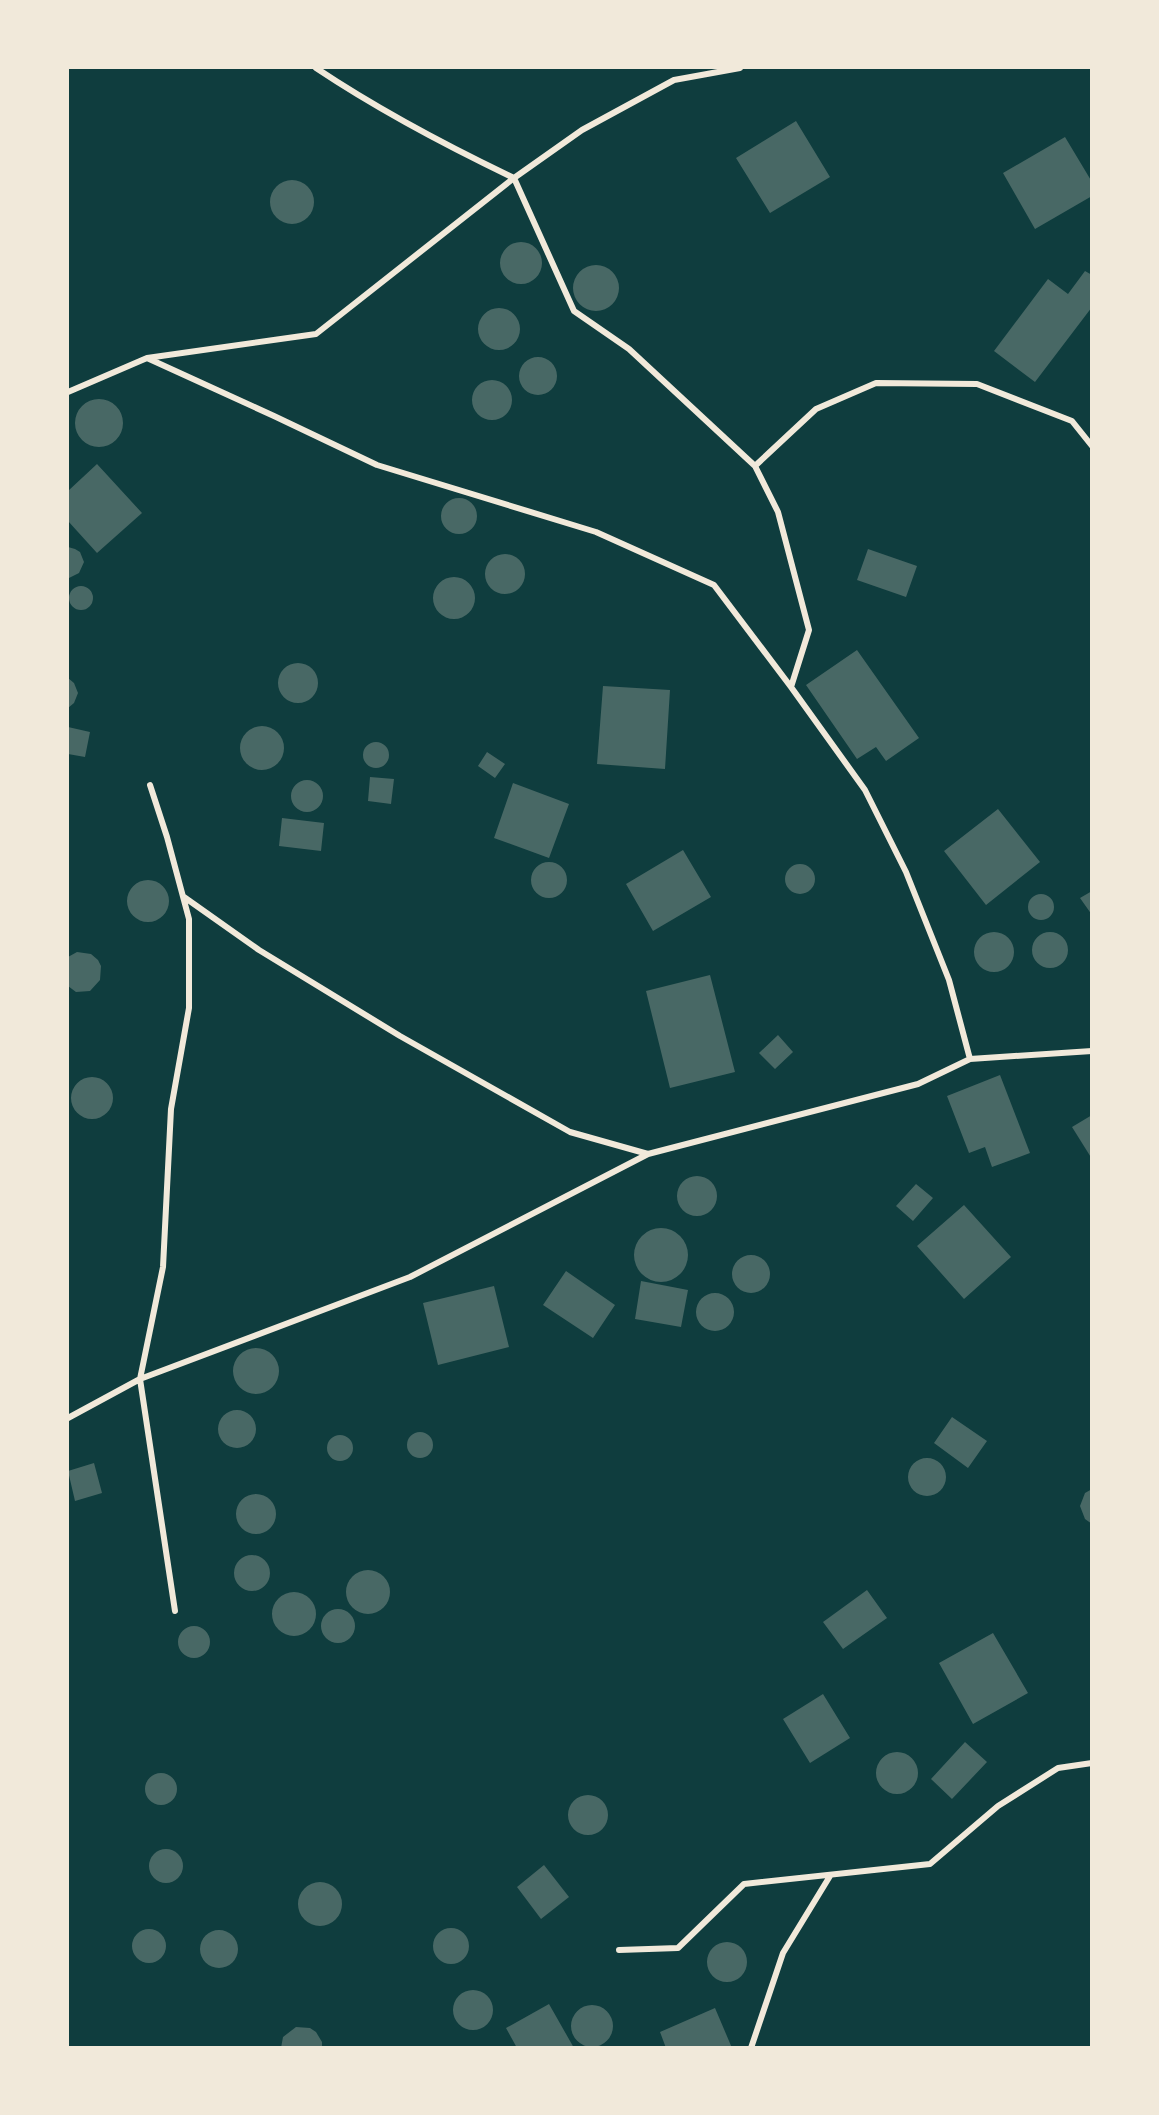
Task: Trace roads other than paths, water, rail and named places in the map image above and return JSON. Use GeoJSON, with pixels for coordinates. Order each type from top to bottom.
{"type":"FeatureCollection","features":[{"type":"Feature","properties":{"kind":"street"},"geometry":{"type":"LineString","coordinates":[[316,68],[357,95],[450,147],[514,178],[574,310],[629,350],[755,466],[777,512],[808,630],[791,687]]}},
{"type":"Feature","properties":{"kind":"street"},"geometry":{"type":"LineString","coordinates":[[68,392],[147,358],[316,334],[514,178],[582,130],[674,80],[740,68]]}},
{"type":"Feature","properties":{"kind":"street"},"geometry":{"type":"LineString","coordinates":[[147,358],[377,465],[596,532],[714,585],[866,790],[906,872],[949,980],[970,1059]]}},
{"type":"Feature","properties":{"kind":"street"},"geometry":{"type":"LineString","coordinates":[[755,466],[816,409],[876,383],[977,384],[1072,421],[1092,446]]}},
{"type":"Feature","properties":{"kind":"street"},"geometry":{"type":"LineString","coordinates":[[150,785],[189,919],[189,1008],[171,1109],[163,1267],[141,1378],[176,1611]]}},
{"type":"Feature","properties":{"kind":"street"},"geometry":{"type":"LineString","coordinates":[[183,896],[259,950],[570,1132],[648,1154]]}},
{"type":"Feature","properties":{"kind":"street"},"geometry":{"type":"LineString","coordinates":[[68,1418],[141,1378],[410,1277],[648,1154],[918,1084],[970,1059],[1092,1051]]}},
{"type":"Feature","properties":{"kind":"street"},"geometry":{"type":"LineString","coordinates":[[619,1950],[678,1948],[744,1884],[930,1864],[998,1806],[1058,1768],[1092,1763]]}},
{"type":"Feature","properties":{"kind":"street"},"geometry":{"type":"LineString","coordinates":[[751,2048],[783,1953],[830,1876]]}}]}
